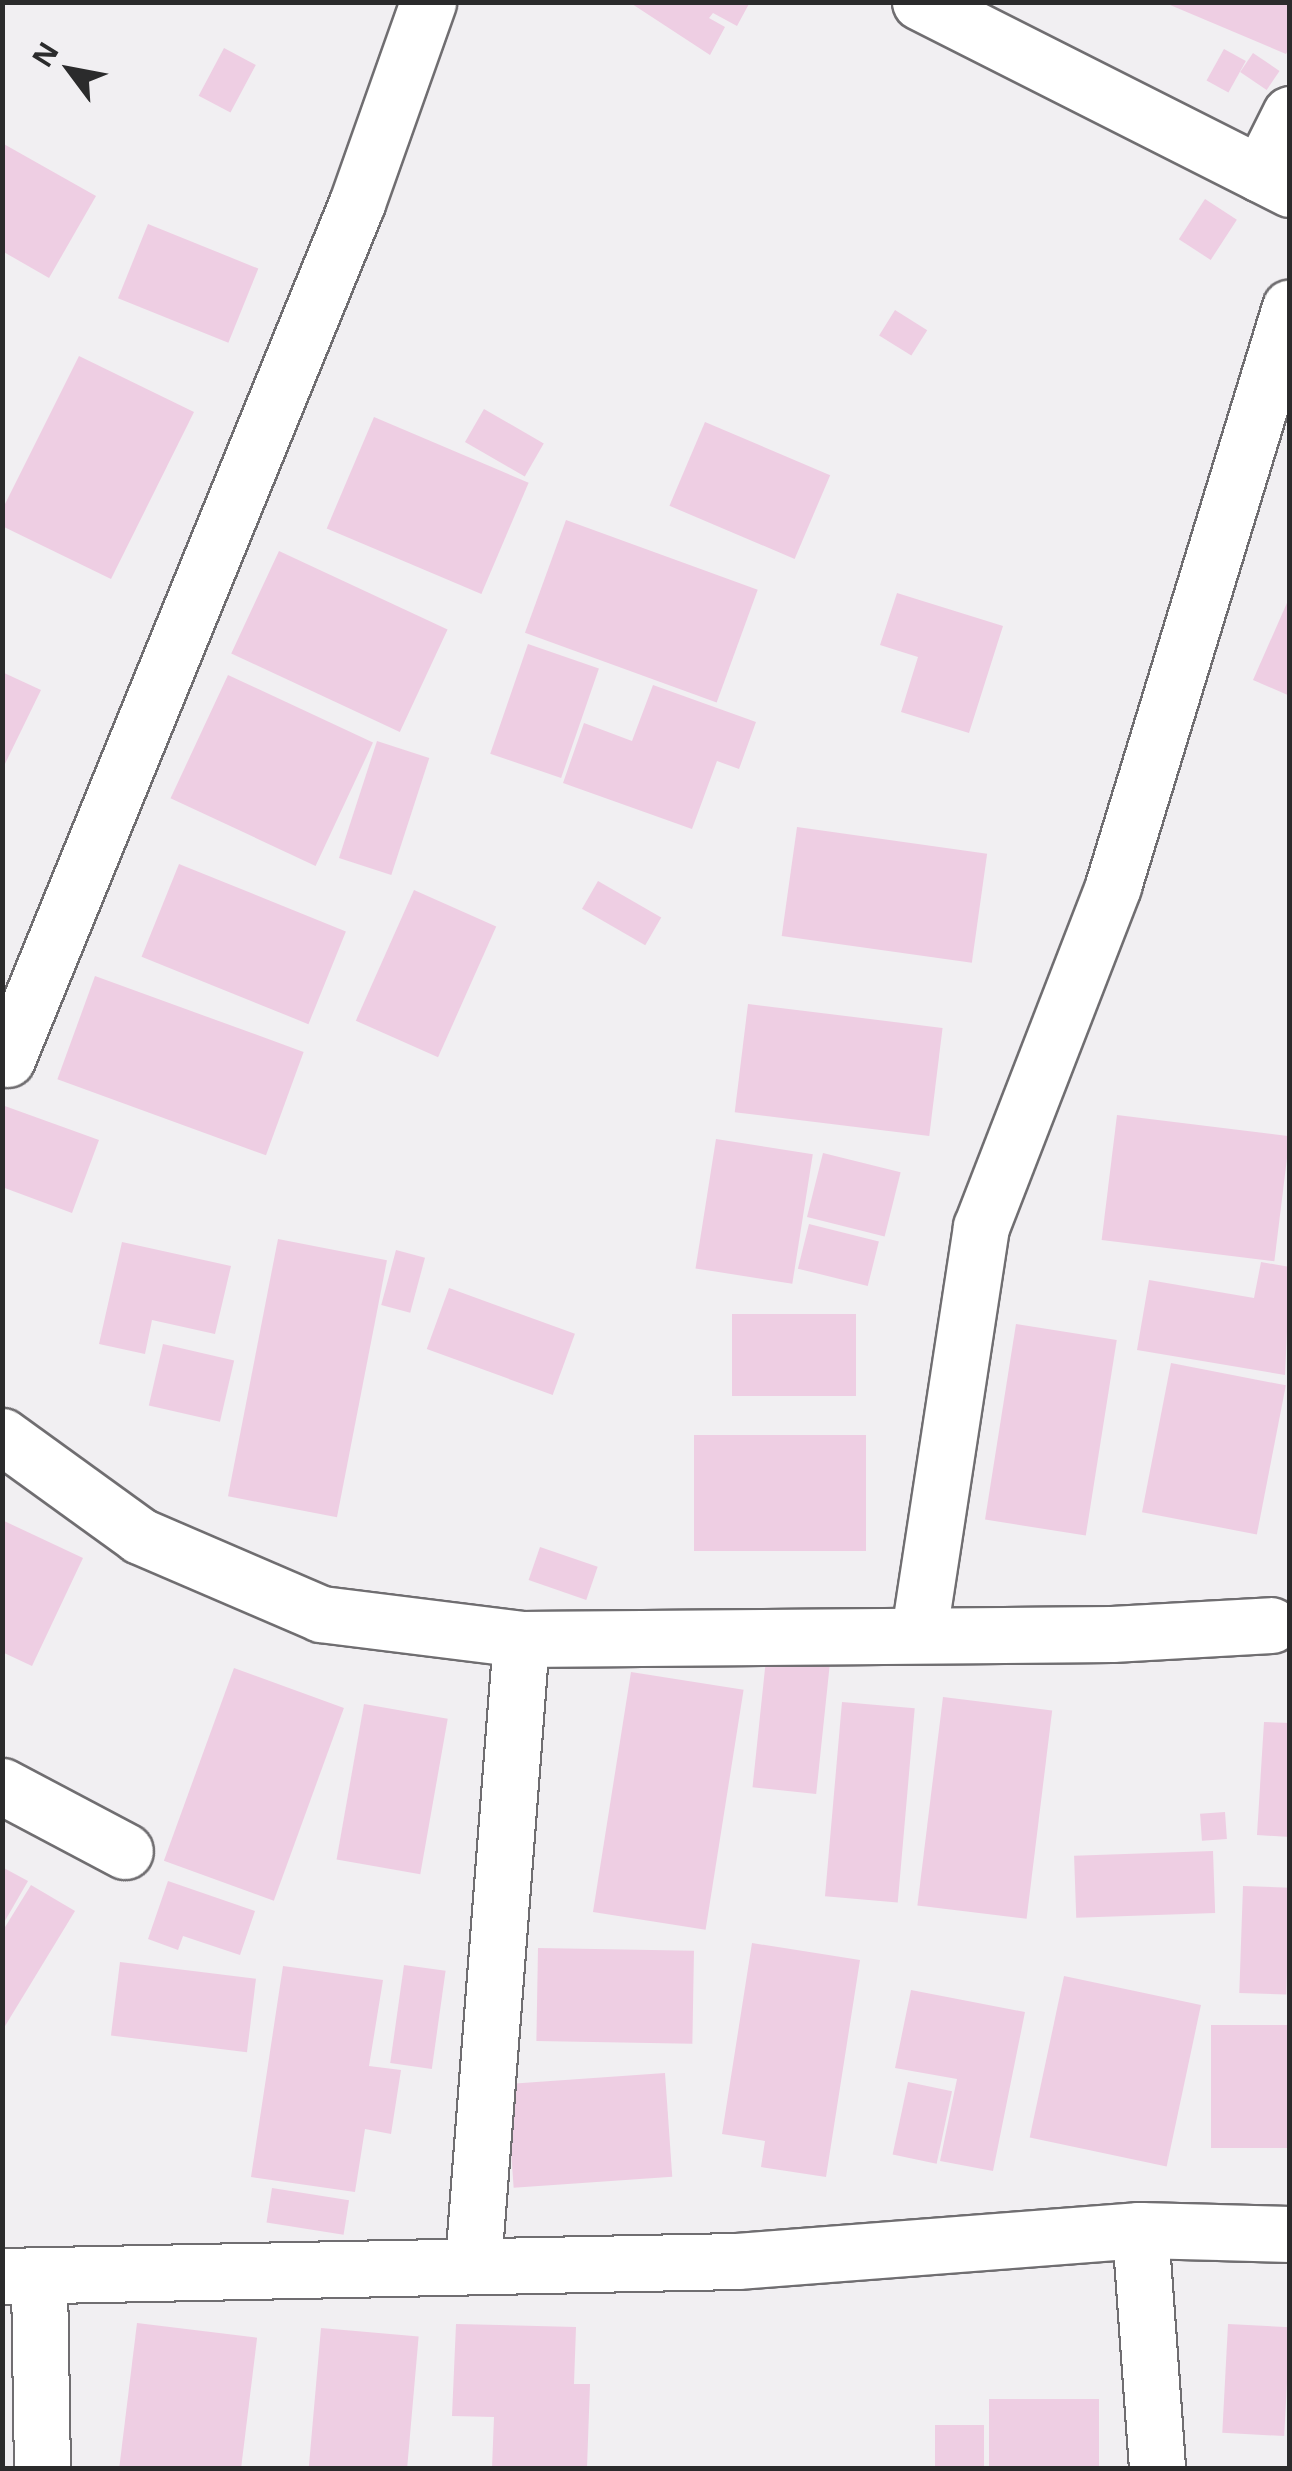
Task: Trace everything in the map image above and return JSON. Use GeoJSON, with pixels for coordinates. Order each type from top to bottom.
{"type":"FeatureCollection","features":[{"type":"Feature","properties":{"kind":"street"},"geometry":{"type":"LineString","coordinates":[[7,1059],[357,202],[428,2]]}},
{"type":"Feature","properties":{"kind":"street"},"geometry":{"type":"LineString","coordinates":[[920,2],[1274,181],[1290,114]]}},
{"type":"Feature","properties":{"kind":"street"},"geometry":{"type":"LineString","coordinates":[[918,1632],[981,1227],[1113,886],[1290,306]]}},
{"type":"Feature","properties":{"kind":"street"},"geometry":{"type":"LineString","coordinates":[[2,1436],[140,1536],[321,1614],[521,1640],[918,1632],[1112,1634],[1270,1625]]}},
{"type":"Feature","properties":{"kind":"street"},"geometry":{"type":"LineString","coordinates":[[473,2262],[521,1640]]}},
{"type":"Feature","properties":{"kind":"street"},"geometry":{"type":"LineString","coordinates":[[2,1786],[125,1851]]}},
{"type":"Feature","properties":{"kind":"street"},"geometry":{"type":"LineString","coordinates":[[1140,2230],[1156,2468]]}},
{"type":"Feature","properties":{"kind":"street"},"geometry":{"type":"LineString","coordinates":[[42,2468],[20,2278],[473,2262],[738,2260],[1140,2230],[1290,2234]]}},
{"type":"Feature","properties":{"kind":"building"},"geometry":{"type":"Polygon","coordinates":[[[629,2],[750,2],[737,26],[713,13],[709,18],[725,27],[710,55],[629,2]]]}},
{"type":"Feature","properties":{"kind":"building"},"geometry":{"type":"Polygon","coordinates":[[[1163,2],[1290,2],[1290,46],[1286,54],[1163,2]]]}},
{"type":"Feature","properties":{"kind":"building"},"geometry":{"type":"Polygon","coordinates":[[[224,48],[256,65],[230,113],[199,96],[224,48]]]}},
{"type":"Feature","properties":{"kind":"building"},"geometry":{"type":"Polygon","coordinates":[[[1224,49],[1246,61],[1228,93],[1207,80],[1224,49]]]}},
{"type":"Feature","properties":{"kind":"building"},"geometry":{"type":"Polygon","coordinates":[[[1253,53],[1280,71],[1267,90],[1240,72],[1253,53]]]}},
{"type":"Feature","properties":{"kind":"building"},"geometry":{"type":"Polygon","coordinates":[[[2,143],[96,196],[49,278],[2,251],[2,143]]]}},
{"type":"Feature","properties":{"kind":"building"},"geometry":{"type":"Polygon","coordinates":[[[1205,199],[1237,220],[1211,260],[1179,239],[1205,199]]]}},
{"type":"Feature","properties":{"kind":"building"},"geometry":{"type":"Polygon","coordinates":[[[148,224],[258,269],[228,343],[118,298],[148,224]]]}},
{"type":"Feature","properties":{"kind":"building"},"geometry":{"type":"Polygon","coordinates":[[[895,310],[927,330],[911,356],[879,335],[895,310]]]}},
{"type":"Feature","properties":{"kind":"building"},"geometry":{"type":"Polygon","coordinates":[[[79,356],[194,412],[111,579],[2,526],[2,510],[79,356]]]}},
{"type":"Feature","properties":{"kind":"building"},"geometry":{"type":"Polygon","coordinates":[[[484,409],[544,444],[525,476],[465,442],[484,409]]]}},
{"type":"Feature","properties":{"kind":"building"},"geometry":{"type":"Polygon","coordinates":[[[374,417],[529,483],[481,594],[327,528],[374,417]]]}},
{"type":"Feature","properties":{"kind":"building"},"geometry":{"type":"Polygon","coordinates":[[[705,422],[830,475],[795,559],[669,506],[705,422]]]}},
{"type":"Feature","properties":{"kind":"building"},"geometry":{"type":"Polygon","coordinates":[[[566,520],[758,590],[717,703],[525,633],[566,520]]]}},
{"type":"Feature","properties":{"kind":"building"},"geometry":{"type":"Polygon","coordinates":[[[279,551],[448,630],[400,732],[231,653],[279,551]]]}},
{"type":"Feature","properties":{"kind":"building"},"geometry":{"type":"Polygon","coordinates":[[[897,593],[1003,626],[969,733],[901,712],[918,657],[880,645],[897,593]]]}},
{"type":"Feature","properties":{"kind":"building"},"geometry":{"type":"Polygon","coordinates":[[[1290,596],[1290,696],[1253,680],[1290,596]]]}},
{"type":"Feature","properties":{"kind":"building"},"geometry":{"type":"Polygon","coordinates":[[[528,644],[599,668],[561,778],[490,754],[528,644]]]}},
{"type":"Feature","properties":{"kind":"building"},"geometry":{"type":"Polygon","coordinates":[[[2,672],[41,690],[2,770],[2,672]]]}},
{"type":"Feature","properties":{"kind":"building"},"geometry":{"type":"Polygon","coordinates":[[[228,675],[373,743],[316,866],[171,798],[228,675]]]}},
{"type":"Feature","properties":{"kind":"building"},"geometry":{"type":"Polygon","coordinates":[[[653,685],[756,722],[739,769],[717,761],[692,829],[563,783],[584,723],[632,741],[653,685]]]}},
{"type":"Feature","properties":{"kind":"building"},"geometry":{"type":"Polygon","coordinates":[[[377,741],[429,758],[391,875],[339,858],[377,741]]]}},
{"type":"Feature","properties":{"kind":"building"},"geometry":{"type":"Polygon","coordinates":[[[797,827],[987,854],[972,963],[782,936],[797,827]]]}},
{"type":"Feature","properties":{"kind":"building"},"geometry":{"type":"Polygon","coordinates":[[[179,864],[346,931],[308,1024],[142,957],[179,864]]]}},
{"type":"Feature","properties":{"kind":"building"},"geometry":{"type":"Polygon","coordinates":[[[598,881],[661,918],[645,945],[582,909],[598,881]]]}},
{"type":"Feature","properties":{"kind":"building"},"geometry":{"type":"Polygon","coordinates":[[[414,890],[496,927],[438,1057],[356,1021],[414,890]]]}},
{"type":"Feature","properties":{"kind":"building"},"geometry":{"type":"Polygon","coordinates":[[[95,976],[304,1052],[266,1155],[57,1079],[95,976]]]}},
{"type":"Feature","properties":{"kind":"building"},"geometry":{"type":"Polygon","coordinates":[[[748,1004],[943,1028],[929,1136],[735,1112],[748,1004]]]}},
{"type":"Feature","properties":{"kind":"building"},"geometry":{"type":"Polygon","coordinates":[[[2,1105],[99,1140],[72,1213],[2,1187],[2,1105]]]}},
{"type":"Feature","properties":{"kind":"building"},"geometry":{"type":"Polygon","coordinates":[[[1117,1115],[1290,1136],[1274,1261],[1102,1240],[1117,1115]]]}},
{"type":"Feature","properties":{"kind":"building"},"geometry":{"type":"Polygon","coordinates":[[[716,1139],[813,1154],[792,1284],[696,1268],[716,1139]]]}},
{"type":"Feature","properties":{"kind":"building"},"geometry":{"type":"Polygon","coordinates":[[[823,1153],[901,1172],[885,1236],[807,1217],[823,1153]]]}},
{"type":"Feature","properties":{"kind":"building"},"geometry":{"type":"Polygon","coordinates":[[[809,1224],[879,1241],[868,1286],[798,1269],[809,1224]]]}},
{"type":"Feature","properties":{"kind":"building"},"geometry":{"type":"Polygon","coordinates":[[[278,1239],[387,1260],[337,1517],[228,1496],[278,1239]]]}},
{"type":"Feature","properties":{"kind":"building"},"geometry":{"type":"Polygon","coordinates":[[[122,1242],[231,1266],[215,1334],[152,1320],[145,1354],[99,1344],[122,1242]]]}},
{"type":"Feature","properties":{"kind":"building"},"geometry":{"type":"Polygon","coordinates":[[[396,1250],[425,1258],[410,1313],[381,1305],[396,1250]]]}},
{"type":"Feature","properties":{"kind":"building"},"geometry":{"type":"Polygon","coordinates":[[[1261,1262],[1290,1267],[1285,1375],[1137,1350],[1149,1280],[1254,1298],[1261,1262]]]}},
{"type":"Feature","properties":{"kind":"building"},"geometry":{"type":"Polygon","coordinates":[[[449,1288],[575,1334],[553,1395],[427,1349],[449,1288]]]}},
{"type":"Feature","properties":{"kind":"building"},"geometry":{"type":"Polygon","coordinates":[[[732,1314],[856,1314],[856,1396],[732,1396],[732,1314]]]}},
{"type":"Feature","properties":{"kind":"building"},"geometry":{"type":"Polygon","coordinates":[[[1016,1324],[1117,1340],[1086,1536],[985,1520],[1016,1324]]]}},
{"type":"Feature","properties":{"kind":"building"},"geometry":{"type":"Polygon","coordinates":[[[163,1344],[234,1360],[220,1422],[149,1405],[163,1344]]]}},
{"type":"Feature","properties":{"kind":"building"},"geometry":{"type":"Polygon","coordinates":[[[1171,1363],[1286,1385],[1257,1535],[1142,1512],[1171,1363]]]}},
{"type":"Feature","properties":{"kind":"building"},"geometry":{"type":"Polygon","coordinates":[[[694,1435],[866,1435],[866,1551],[694,1551],[694,1435]]]}},
{"type":"Feature","properties":{"kind":"building"},"geometry":{"type":"Polygon","coordinates":[[[2,1520],[83,1558],[32,1666],[2,1652],[2,1520]]]}},
{"type":"Feature","properties":{"kind":"building"},"geometry":{"type":"Polygon","coordinates":[[[540,1547],[598,1567],[586,1600],[529,1580],[540,1547]]]}},
{"type":"Feature","properties":{"kind":"building"},"geometry":{"type":"Polygon","coordinates":[[[766,1659],[830,1666],[816,1794],[753,1787],[766,1659]]]}},
{"type":"Feature","properties":{"kind":"building"},"geometry":{"type":"Polygon","coordinates":[[[234,1668],[344,1708],[274,1901],[164,1861],[234,1668]]]}},
{"type":"Feature","properties":{"kind":"building"},"geometry":{"type":"Polygon","coordinates":[[[631,1672],[744,1690],[706,1930],[593,1912],[631,1672]]]}},
{"type":"Feature","properties":{"kind":"building"},"geometry":{"type":"Polygon","coordinates":[[[943,1697],[1052,1710],[1027,1919],[917,1905],[943,1697]]]}},
{"type":"Feature","properties":{"kind":"building"},"geometry":{"type":"Polygon","coordinates":[[[842,1702],[915,1708],[898,1903],[825,1896],[842,1702]]]}},
{"type":"Feature","properties":{"kind":"building"},"geometry":{"type":"Polygon","coordinates":[[[364,1704],[448,1719],[420,1874],[337,1860],[364,1704]]]}},
{"type":"Feature","properties":{"kind":"building"},"geometry":{"type":"Polygon","coordinates":[[[1264,1722],[1290,1723],[1290,1837],[1257,1835],[1264,1722]]]}},
{"type":"Feature","properties":{"kind":"building"},"geometry":{"type":"Polygon","coordinates":[[[1225,1812],[1227,1839],[1202,1841],[1200,1814],[1225,1812]]]}},
{"type":"Feature","properties":{"kind":"building"},"geometry":{"type":"Polygon","coordinates":[[[1213,1851],[1215,1913],[1076,1918],[1074,1856],[1213,1851]]]}},
{"type":"Feature","properties":{"kind":"building"},"geometry":{"type":"Polygon","coordinates":[[[2,1867],[28,1881],[2,1926],[2,1867]]]}},
{"type":"Feature","properties":{"kind":"building"},"geometry":{"type":"Polygon","coordinates":[[[168,1881],[255,1911],[240,1955],[183,1936],[178,1950],[148,1939],[168,1881]]]}},
{"type":"Feature","properties":{"kind":"building"},"geometry":{"type":"Polygon","coordinates":[[[31,1885],[75,1911],[2,2031],[2,1932],[31,1885]]]}},
{"type":"Feature","properties":{"kind":"building"},"geometry":{"type":"Polygon","coordinates":[[[1243,1886],[1290,1888],[1286,1995],[1239,1993],[1243,1886]]]}},
{"type":"Feature","properties":{"kind":"building"},"geometry":{"type":"Polygon","coordinates":[[[752,1943],[860,1960],[826,2177],[761,2167],[765,2141],[722,2134],[752,1943]]]}},
{"type":"Feature","properties":{"kind":"building"},"geometry":{"type":"Polygon","coordinates":[[[538,1948],[694,1951],[692,2044],[536,2041],[538,1948]]]}},
{"type":"Feature","properties":{"kind":"building"},"geometry":{"type":"Polygon","coordinates":[[[120,1962],[256,1979],[247,2052],[111,2035],[120,1962]]]}},
{"type":"Feature","properties":{"kind":"building"},"geometry":{"type":"Polygon","coordinates":[[[404,1965],[446,1971],[432,2069],[390,2063],[404,1965]]]}},
{"type":"Feature","properties":{"kind":"building"},"geometry":{"type":"Polygon","coordinates":[[[283,1966],[383,1980],[369,2066],[401,2070],[391,2134],[365,2129],[355,2192],[251,2177],[283,1966]]]}},
{"type":"Feature","properties":{"kind":"building"},"geometry":{"type":"Polygon","coordinates":[[[1064,1976],[1201,2005],[1167,2167],[1030,2137],[1064,1976]]]}},
{"type":"Feature","properties":{"kind":"building"},"geometry":{"type":"Polygon","coordinates":[[[911,1990],[1025,2012],[993,2171],[940,2161],[957,2079],[895,2068],[911,1990]]]}},
{"type":"Feature","properties":{"kind":"building"},"geometry":{"type":"Polygon","coordinates":[[[1211,2025],[1290,2025],[1290,2148],[1211,2148],[1211,2025]]]}},
{"type":"Feature","properties":{"kind":"building"},"geometry":{"type":"Polygon","coordinates":[[[665,2073],[672,2177],[514,2188],[506,2084],[665,2073]]]}},
{"type":"Feature","properties":{"kind":"building"},"geometry":{"type":"Polygon","coordinates":[[[908,2082],[952,2091],[937,2164],[893,2154],[908,2082]]]}},
{"type":"Feature","properties":{"kind":"building"},"geometry":{"type":"Polygon","coordinates":[[[272,2188],[349,2200],[344,2235],[267,2223],[272,2188]]]}},
{"type":"Feature","properties":{"kind":"building"},"geometry":{"type":"Polygon","coordinates":[[[137,2323],[257,2338],[241,2468],[119,2468],[137,2323]]]}},
{"type":"Feature","properties":{"kind":"building"},"geometry":{"type":"Polygon","coordinates":[[[456,2324],[576,2327],[574,2384],[590,2384],[587,2468],[492,2468],[494,2417],[452,2416],[456,2324]]]}},
{"type":"Feature","properties":{"kind":"building"},"geometry":{"type":"Polygon","coordinates":[[[1228,2324],[1290,2327],[1284,2436],[1222,2433],[1228,2324]]]}},
{"type":"Feature","properties":{"kind":"building"},"geometry":{"type":"Polygon","coordinates":[[[321,2328],[419,2337],[407,2468],[309,2468],[321,2328]]]}},
{"type":"Feature","properties":{"kind":"building"},"geometry":{"type":"Polygon","coordinates":[[[989,2399],[1099,2399],[1099,2468],[989,2468],[989,2399]]]}},
{"type":"Feature","properties":{"kind":"building"},"geometry":{"type":"Polygon","coordinates":[[[935,2425],[984,2425],[984,2468],[935,2468],[935,2425]]]}}]}
